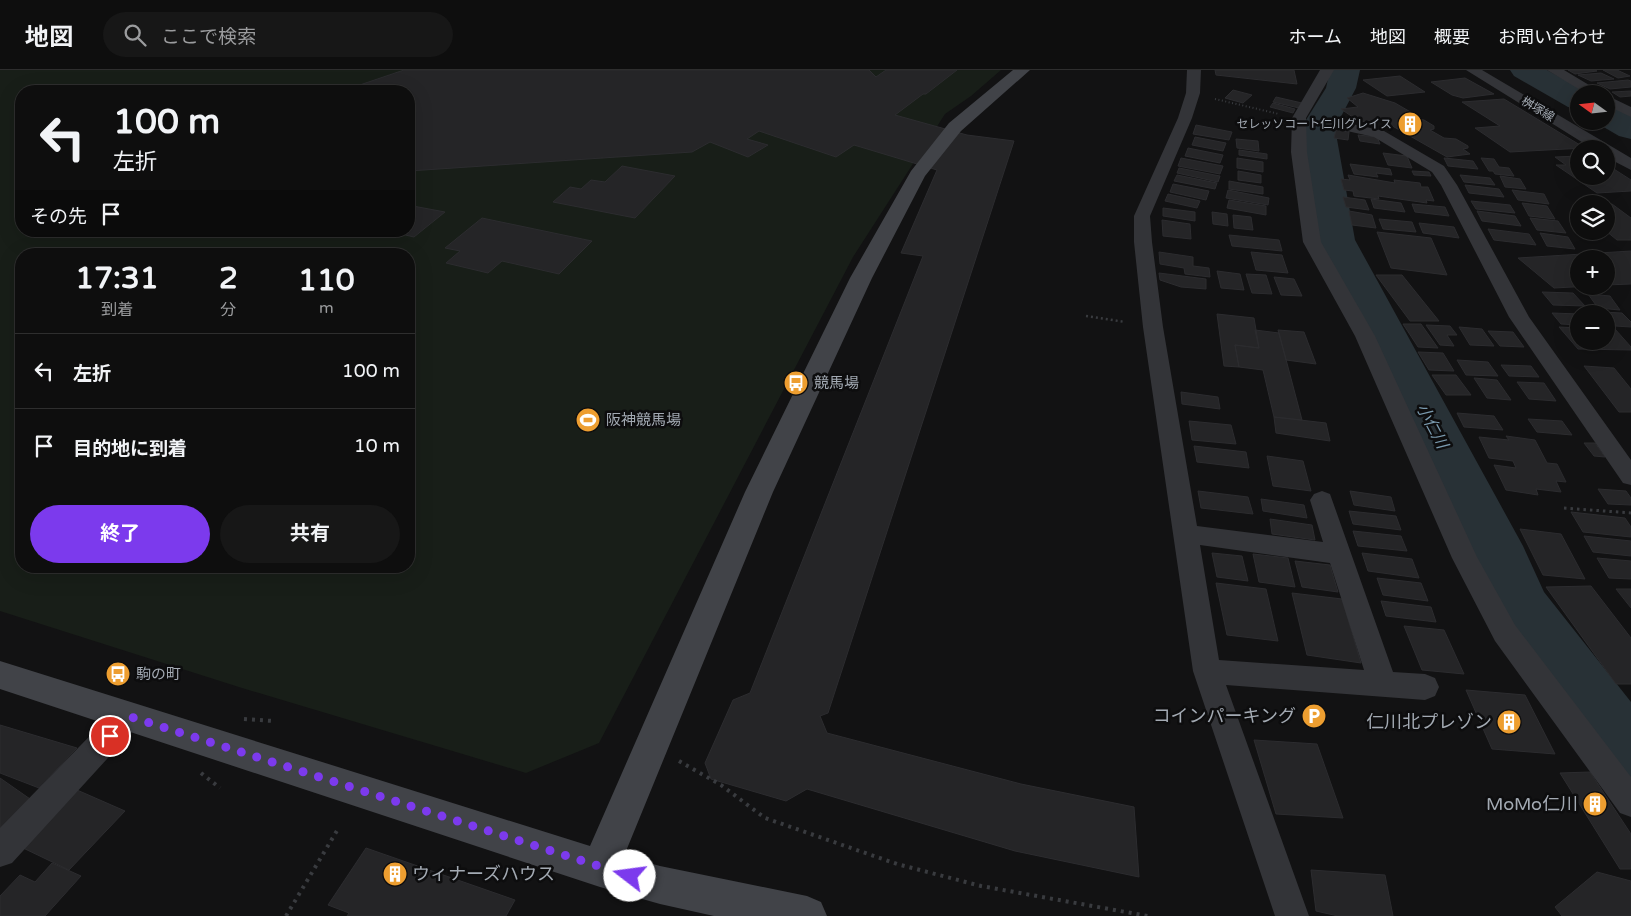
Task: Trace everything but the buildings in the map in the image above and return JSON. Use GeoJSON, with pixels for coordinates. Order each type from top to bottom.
{"type":"FeatureCollection","features":[{"type":"Feature","properties":{"kind":"street"},"geometry":{"type":"LineString","coordinates":[[600,868],[759,492],[861,278],[918,175],[955,127],[1022,70]]}},
{"type":"Feature","properties":{"kind":"street"},"geometry":{"type":"LineString","coordinates":[[1194,70],[1193,93],[1185,118],[1142,216],[1143,242],[1153,327],[1207,671],[1292,916]]}},
{"type":"Feature","properties":{"kind":"street"},"geometry":{"type":"LineString","coordinates":[[1327,70],[1299,118],[1299,152],[1312,242],[1365,336],[1465,558],[1505,633],[1631,802]]}},
{"type":"Feature","properties":{"kind":"street","name":"桝塚線"},"geometry":{"type":"LineString","coordinates":[[1473,70],[1590,140]]}},
{"type":"Feature","properties":{"kind":"street"},"geometry":{"type":"LineString","coordinates":[[1554,70],[1581,85]]}},
{"type":"Feature","properties":{"kind":"street"},"geometry":{"type":"LineString","coordinates":[[1615,104],[1631,112]]}},
{"type":"Feature","properties":{"kind":"street"},"geometry":{"type":"LineString","coordinates":[[1334,124],[1379,134],[1438,169],[1449,185],[1519,317],[1631,477]]}},
{"type":"Feature","properties":{"kind":"street","name":"桝塚線"},"geometry":{"type":"LineString","coordinates":[[1615,155],[1631,165]]}},
{"type":"Feature","properties":{"kind":"street"},"geometry":{"type":"LineString","coordinates":[[1322,500],[1383,684]]}},
{"type":"Feature","properties":{"kind":"street"},"geometry":{"type":"LineString","coordinates":[[1185,534],[1340,554]]}},
{"type":"Feature","properties":{"kind":"street"},"geometry":{"type":"LineString","coordinates":[[1207,671],[1425,687]]}},
{"type":"Feature","properties":{"kind":"street"},"geometry":{"type":"LineString","coordinates":[[0,675],[600,868],[660,885],[806,916]]}},
{"type":"Feature","properties":{"kind":"street"},"geometry":{"type":"LineString","coordinates":[[0,850],[128,716]]}},
{"type":"Feature","properties":{"kind":"path"},"geometry":{"type":"LineString","coordinates":[[1212,98],[1275,113]]}},
{"type":"Feature","properties":{"kind":"path"},"geometry":{"type":"LineString","coordinates":[[1086,316],[1125,322]]}},
{"type":"Feature","properties":{"kind":"path"},"geometry":{"type":"LineString","coordinates":[[1564,508],[1631,513]]}},
{"type":"Feature","properties":{"kind":"path"},"geometry":{"type":"LineString","coordinates":[[675,758],[721,785],[766,818],[896,864],[981,886],[1148,916]]}},
{"type":"Feature","properties":{"kind":"path"},"geometry":{"type":"LineString","coordinates":[[286,916],[338,829]]}},
{"type":"Feature","properties":{"kind":"shaded area","name":"阪神競馬場"},"geometry":{"type":"Polygon","coordinates":[[[0,70],[1001,70],[971,96],[945,114],[853,257],[599,743],[526,773],[242,688],[0,611],[0,70]]]}},
{"type":"Feature","properties":{"kind":"waterway","name":"小仁川"},"geometry":{"type":"LineString","coordinates":[[1345,70],[1341,88],[1318,128],[1335,240],[1503,562],[1520,605],[1631,756]]}},
{"type":"Feature","properties":{"kind":"waterway"},"geometry":{"type":"LineString","coordinates":[[1525,70],[1570,95]]}},
{"type":"Feature","properties":{"kind":"waterway"},"geometry":{"type":"LineString","coordinates":[[1615,120],[1631,129]]}},
{"type":"Feature","properties":{"kind":"place","name":"セレッソコート仁川グレイス"},"geometry":{"type":"Point","coordinates":[1410,124]}},
{"type":"Feature","properties":{"kind":"place","name":"競馬場"},"geometry":{"type":"Point","coordinates":[796,383]}},
{"type":"Feature","properties":{"kind":"place","name":"阪神競馬場"},"geometry":{"type":"Point","coordinates":[588,420]}},
{"type":"Feature","properties":{"kind":"place","name":"駒の町"},"geometry":{"type":"Point","coordinates":[118,674]}},
{"type":"Feature","properties":{"kind":"place","name":"コインパーキング"},"geometry":{"type":"Point","coordinates":[1314,716]}},
{"type":"Feature","properties":{"kind":"place","name":"仁川北プレゾン"},"geometry":{"type":"Point","coordinates":[1509,722]}},
{"type":"Feature","properties":{"kind":"place","name":"MoMo仁川"},"geometry":{"type":"Point","coordinates":[1595,804]}},
{"type":"Feature","properties":{"kind":"place","name":"ウィナーズハウス"},"geometry":{"type":"Point","coordinates":[395,874]}},
{"type":"Feature","properties":{"kind":"route"},"geometry":{"type":"LineString","coordinates":[[110,736],[128,716],[630,876]]}}]}
